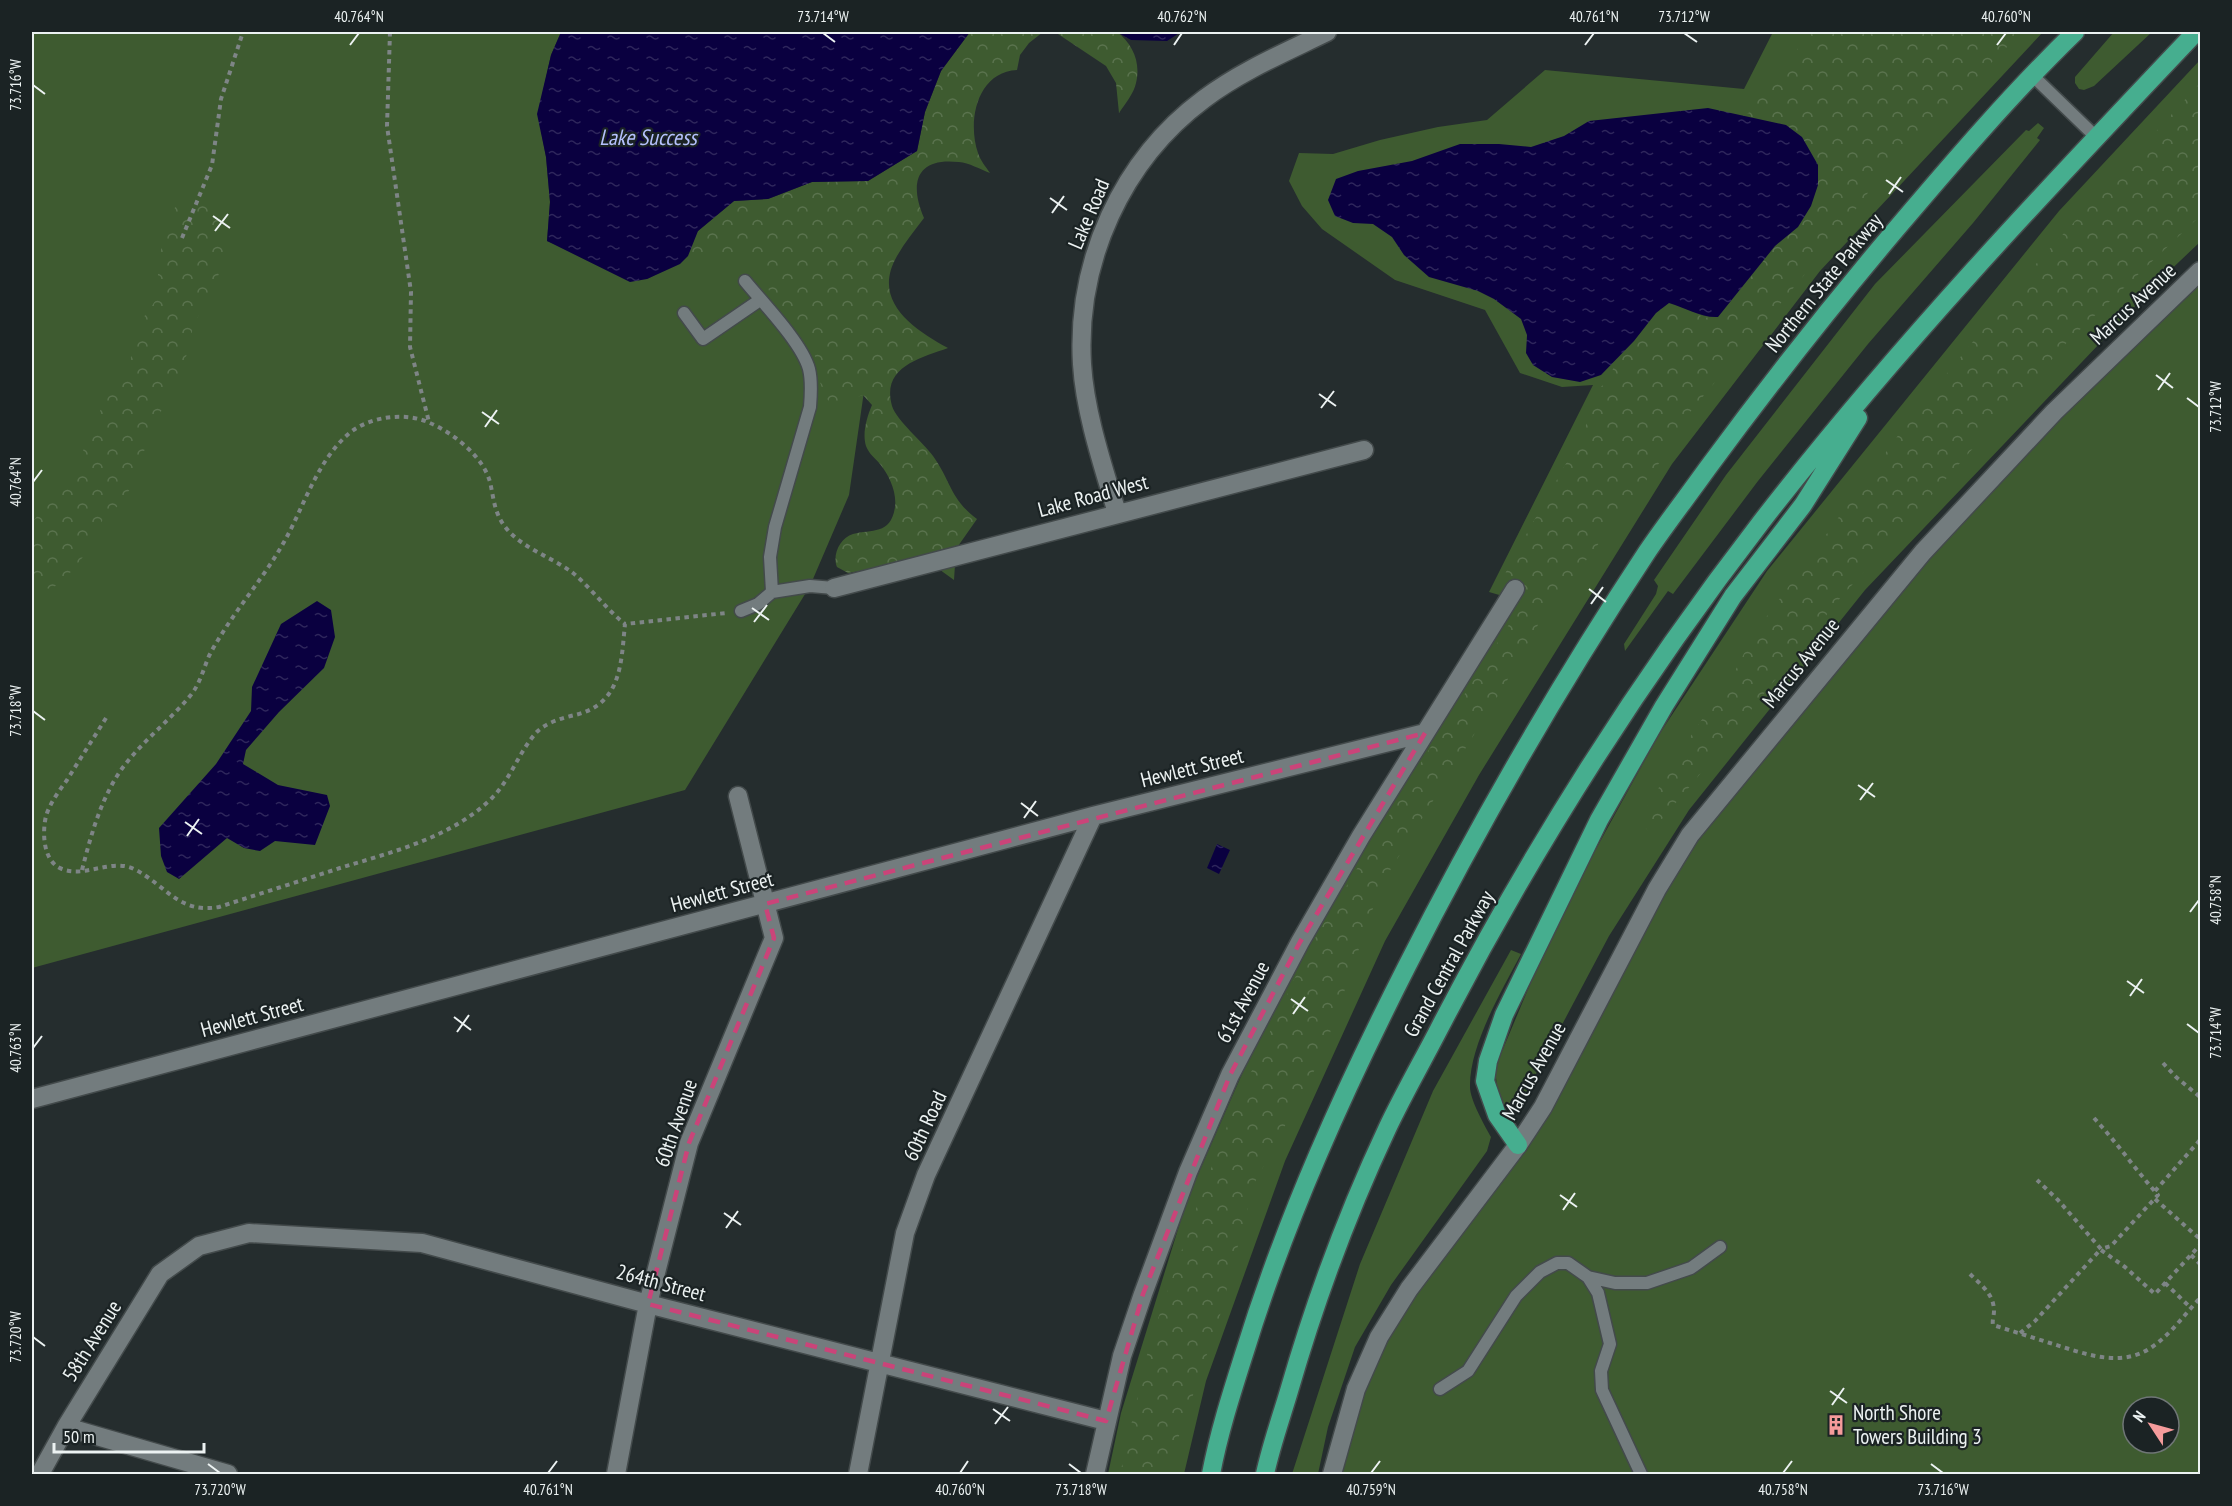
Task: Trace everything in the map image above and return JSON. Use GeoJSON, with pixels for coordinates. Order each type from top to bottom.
{"type":"FeatureCollection","features":[{"type":"Feature","properties":{"kind":"highway","name":"Northern State Parkway"},"geometry":{"type":"LineString","coordinates":[[1648,550],[1739,425],[1830,307],[2032,75],[2075,32]]}},
{"type":"Feature","properties":{"kind":"highway"},"geometry":{"type":"LineString","coordinates":[[1518,1145],[1497,1114],[1485,1081],[1488,1061],[1504,1015],[1599,820],[1664,706],[1733,596],[1803,505],[1900,354],[1995,245],[2196,32]]}},
{"type":"Feature","properties":{"kind":"highway","name":"Grand Central Parkway"},"geometry":{"type":"LineString","coordinates":[[1265,1474],[1309,1324],[1355,1202],[1388,1127],[1466,976],[1554,826],[1635,699],[1763,520],[1900,354]]}},
{"type":"Feature","properties":{"kind":"highway","name":"Grand Central Parkway"},"geometry":{"type":"LineString","coordinates":[[1211,1474],[1220,1432],[1262,1296],[1313,1164],[1373,1033],[1436,909],[1504,786],[1648,550]]}},
{"type":"Feature","properties":{"kind":"street","name":"Lake Road"},"geometry":{"type":"LineString","coordinates":[[1117,513],[1095,441],[1082,355],[1081,324],[1093,261],[1110,214],[1131,175],[1147,155],[1179,120],[1205,98],[1246,72],[1327,32]]}},
{"type":"Feature","properties":{"kind":"street","name":"Marcus Avenue"},"geometry":{"type":"LineString","coordinates":[[1332,1474],[1356,1389],[1379,1337],[1409,1289],[1518,1145],[1561,1075],[1657,889],[1690,835],[1889,590],[1954,517],[2092,374],[2200,271]]}},
{"type":"Feature","properties":{"kind":"street","name":"Lake Road West"},"geometry":{"type":"LineString","coordinates":[[834,588],[1364,450]]}},
{"type":"Feature","properties":{"kind":"street","name":"61st Avenue"},"geometry":{"type":"LineString","coordinates":[[1095,1474],[1122,1356],[1188,1172],[1230,1075],[1300,942],[1361,836],[1515,589]]}},
{"type":"Feature","properties":{"kind":"street","name":"Hewlett Street"},"geometry":{"type":"LineString","coordinates":[[32,1098],[1093,816],[1425,733]]}},
{"type":"Feature","properties":{"kind":"street","name":"60th Avenue"},"geometry":{"type":"LineString","coordinates":[[616,1474],[648,1304],[689,1143],[774,938],[738,796]]}},
{"type":"Feature","properties":{"kind":"street","name":"60th Road"},"geometry":{"type":"LineString","coordinates":[[858,1474],[905,1233],[926,1175],[1093,816]]}},
{"type":"Feature","properties":{"kind":"street","name":"264th Street"},"geometry":{"type":"LineString","coordinates":[[199,1246],[249,1233],[422,1243],[648,1304],[1106,1421]]}},
{"type":"Feature","properties":{"kind":"street","name":"58th Avenue"},"geometry":{"type":"LineString","coordinates":[[40,1474],[66,1427],[160,1274],[199,1246]]}},
{"type":"Feature","properties":{"kind":"street"},"geometry":{"type":"LineString","coordinates":[[66,1427],[228,1474]]}},
{"type":"Feature","properties":{"kind":"lane"},"geometry":{"type":"LineString","coordinates":[[2032,75],[2096,137]]}},
{"type":"Feature","properties":{"kind":"lane"},"geometry":{"type":"LineString","coordinates":[[745,281],[800,351],[809,369],[811,387],[810,407],[775,527],[770,556],[772,592]]}},
{"type":"Feature","properties":{"kind":"lane"},"geometry":{"type":"LineString","coordinates":[[684,313],[703,339],[760,300]]}},
{"type":"Feature","properties":{"kind":"lane"},"geometry":{"type":"LineString","coordinates":[[741,611],[758,604],[772,592],[810,586],[834,588]]}},
{"type":"Feature","properties":{"kind":"lane"},"geometry":{"type":"LineString","coordinates":[[1588,1277],[1615,1282],[1647,1283],[1691,1268],[1720,1247]]}},
{"type":"Feature","properties":{"kind":"lane"},"geometry":{"type":"LineString","coordinates":[[1440,1389],[1468,1371],[1516,1296],[1540,1272],[1557,1263],[1568,1263],[1588,1277],[1598,1293],[1610,1344],[1601,1371],[1602,1390],[1641,1474]]}},
{"type":"Feature","properties":{"kind":"path"},"geometry":{"type":"LineString","coordinates":[[182,238],[212,165],[221,99],[243,32]]}},
{"type":"Feature","properties":{"kind":"path"},"geometry":{"type":"LineString","coordinates":[[390,32],[387,126],[411,292],[410,347],[429,422]]}},
{"type":"Feature","properties":{"kind":"path"},"geometry":{"type":"LineString","coordinates":[[82,870],[96,818],[115,780],[196,688],[210,653],[284,543],[314,480],[333,452],[352,431],[372,420],[406,416],[429,422],[459,441],[481,463],[489,480],[492,501],[506,528],[517,539],[571,572],[625,624],[741,611]]}},
{"type":"Feature","properties":{"kind":"path"},"geometry":{"type":"LineString","coordinates":[[106,718],[55,798],[47,815],[44,835],[47,855],[53,864],[63,870],[120,865],[133,868],[172,897],[190,907],[205,909],[219,907],[412,846],[453,826],[491,799],[506,782],[535,734],[569,717],[587,712],[600,703],[617,681],[625,624]]}},
{"type":"Feature","properties":{"kind":"path"},"geometry":{"type":"LineString","coordinates":[[2163,1063],[2200,1097]]}},
{"type":"Feature","properties":{"kind":"path"},"geometry":{"type":"LineString","coordinates":[[2019,1334],[2035,1321],[2101,1249],[2111,1246],[2158,1195],[2141,1177],[2114,1139],[2094,1118]]}},
{"type":"Feature","properties":{"kind":"path"},"geometry":{"type":"LineString","coordinates":[[2155,1191],[2200,1140]]}},
{"type":"Feature","properties":{"kind":"path"},"geometry":{"type":"LineString","coordinates":[[2037,1180],[2101,1249],[2155,1294],[2200,1245]]}},
{"type":"Feature","properties":{"kind":"path"},"geometry":{"type":"LineString","coordinates":[[2155,1199],[2200,1239]]}},
{"type":"Feature","properties":{"kind":"path"},"geometry":{"type":"LineString","coordinates":[[2191,1255],[2200,1264]]}},
{"type":"Feature","properties":{"kind":"path"},"geometry":{"type":"LineString","coordinates":[[1970,1274],[1988,1291],[1994,1308],[1993,1325],[2092,1356],[2124,1358],[2150,1348],[2163,1339],[2200,1298]]}},
{"type":"Feature","properties":{"kind":"path"},"geometry":{"type":"LineString","coordinates":[[2165,1283],[2191,1308]]}},
{"type":"Feature","properties":{"kind":"highlighted area"},"geometry":{"type":"Polygon","coordinates":[[[1425,733],[1300,942],[1230,1075],[1143,1294],[1106,1421],[648,1304],[689,1143],[774,938],[765,904],[1425,733]]]}},
{"type":"Feature","properties":{"kind":"green space"},"geometry":{"type":"Polygon","coordinates":[[[32,32],[561,32],[551,55],[538,114],[546,157],[550,202],[547,241],[647,279],[662,271],[698,231],[879,288],[849,495],[810,586],[685,790],[32,968],[32,32]]]}},
{"type":"Feature","properties":{"kind":"green space"},"geometry":{"type":"Polygon","coordinates":[[[970,32],[1043,32],[1029,43],[1020,55],[1017,70],[1003,73],[992,79],[978,100],[975,113],[975,140],[979,156],[990,173],[963,163],[945,162],[925,168],[920,175],[917,194],[924,218],[897,256],[890,272],[889,287],[892,300],[900,312],[922,332],[948,348],[905,366],[892,382],[890,393],[892,406],[899,418],[933,456],[956,497],[977,519],[956,549],[954,580],[936,567],[877,568],[848,573],[837,567],[836,552],[841,543],[853,534],[885,527],[893,516],[895,507],[894,490],[889,478],[866,446],[865,430],[872,405],[863,395],[851,399],[836,412],[823,391],[809,342],[785,318],[772,297],[764,274],[763,258],[722,259],[707,254],[688,256],[698,231],[734,201],[768,199],[812,182],[868,181],[917,151],[925,112],[941,71],[970,32]]]}},
{"type":"Feature","properties":{"kind":"green space"},"geometry":{"type":"Polygon","coordinates":[[[1055,32],[1117,32],[1127,42],[1134,54],[1137,76],[1133,91],[1119,113],[1116,83],[1106,66],[1055,32]]]}},
{"type":"Feature","properties":{"kind":"green space"},"geometry":{"type":"Polygon","coordinates":[[[1773,32],[2043,32],[1820,271],[1672,464],[1479,775],[1385,941],[1285,1161],[1206,1381],[1184,1474],[1108,1474],[1121,1413],[1188,1197],[1249,1058],[1315,928],[1513,599],[1489,592],[1593,385],[1562,387],[1520,373],[1485,310],[1395,280],[1322,229],[1302,206],[1289,181],[1299,153],[1333,154],[1380,140],[1438,127],[1487,120],[1545,70],[1744,89],[1773,32]]]}},
{"type":"Feature","properties":{"kind":"green space"},"geometry":{"type":"Polygon","coordinates":[[[1809,32],[2022,32],[1887,167],[1830,244],[1681,423],[1663,458],[1539,623],[1504,686],[1381,885],[1322,1056],[1254,1184],[1219,1319],[1166,1474],[1120,1474],[1150,1342],[1232,1113],[1308,950],[1425,756],[1526,598],[1523,587],[1508,587],[1502,582],[1508,567],[1582,435],[1601,387],[1611,375],[1616,359],[1656,313],[1670,303],[1706,318],[1733,300],[1775,246],[1798,227],[1786,125],[1743,116],[1757,108],[1755,94],[1778,78],[1809,32]]]}},
{"type":"Feature","properties":{"kind":"green space"},"geometry":{"type":"Polygon","coordinates":[[[2114,32],[2152,32],[2094,86],[2084,90],[2079,89],[2075,83],[2075,77],[2114,32]]]}},
{"type":"Feature","properties":{"kind":"green space"},"geometry":{"type":"Polygon","coordinates":[[[2200,60],[2200,242],[2160,280],[1865,590],[1689,810],[1609,936],[1520,1104],[1506,1108],[1498,1097],[1495,1068],[1557,920],[1658,736],[1767,571],[2059,211],[2200,60]]]}},
{"type":"Feature","properties":{"kind":"green space"},"geometry":{"type":"Polygon","coordinates":[[[2200,83],[2200,216],[2070,339],[1836,603],[1692,784],[1650,833],[1639,820],[1688,740],[1735,671],[1754,634],[1910,419],[2036,264],[2200,83]]]}},
{"type":"Feature","properties":{"kind":"green space"},"geometry":{"type":"Polygon","coordinates":[[[2038,123],[2044,128],[2037,138],[2040,140],[1973,223],[1868,344],[1758,481],[1673,594],[1668,591],[1625,651],[1624,644],[1656,594],[1658,586],[1654,580],[1726,475],[1875,284],[2026,130],[2029,131],[2038,123]]]}},
{"type":"Feature","properties":{"kind":"green space"},"geometry":{"type":"Polygon","coordinates":[[[188,198],[207,207],[220,221],[226,240],[224,260],[211,295],[194,323],[186,357],[147,442],[134,483],[120,504],[103,519],[88,550],[73,570],[52,589],[44,588],[32,579],[32,522],[71,477],[80,472],[85,439],[115,383],[130,365],[132,347],[141,321],[158,297],[158,269],[163,236],[176,205],[188,198]]]}},
{"type":"Feature","properties":{"kind":"green space"},"geometry":{"type":"Polygon","coordinates":[[[2200,271],[2200,1474],[1332,1474],[1368,1360],[1518,1145],[1657,889],[1889,590],[2200,271]]]}},
{"type":"Feature","properties":{"kind":"green space"},"geometry":{"type":"Polygon","coordinates":[[[1511,950],[1521,954],[1488,1019],[1471,1071],[1472,1099],[1491,1137],[1487,1151],[1391,1285],[1355,1347],[1328,1427],[1318,1474],[1292,1474],[1360,1264],[1433,1091],[1511,950]]]}},
{"type":"Feature","properties":{"kind":"water","name":"Lake Success"},"geometry":{"type":"Polygon","coordinates":[[[561,32],[970,32],[941,71],[925,112],[917,151],[868,181],[812,182],[768,199],[734,201],[698,231],[688,256],[680,264],[647,279],[630,282],[547,241],[550,202],[546,157],[537,114],[551,55],[561,32]]]}},
{"type":"Feature","properties":{"kind":"water"},"geometry":{"type":"Polygon","coordinates":[[[1117,32],[1181,32],[1167,41],[1131,40],[1117,32]]]}},
{"type":"Feature","properties":{"kind":"water"},"geometry":{"type":"Polygon","coordinates":[[[1708,108],[1786,125],[1802,137],[1818,165],[1818,185],[1811,206],[1798,227],[1775,246],[1718,317],[1700,314],[1669,303],[1656,313],[1634,341],[1601,375],[1580,382],[1552,377],[1533,365],[1526,353],[1527,335],[1521,319],[1494,299],[1478,291],[1429,277],[1404,255],[1392,237],[1373,224],[1353,223],[1335,216],[1328,200],[1336,179],[1358,171],[1412,161],[1460,144],[1531,147],[1564,136],[1589,121],[1708,108]]]}},
{"type":"Feature","properties":{"kind":"water"},"geometry":{"type":"Polygon","coordinates":[[[317,601],[331,610],[335,637],[324,668],[279,712],[246,750],[243,764],[278,785],[327,795],[330,806],[315,845],[275,841],[260,851],[244,848],[227,838],[179,879],[167,872],[161,856],[159,828],[216,764],[251,711],[252,687],[281,624],[317,601]]]}},
{"type":"Feature","properties":{"kind":"water"},"geometry":{"type":"Polygon","coordinates":[[[1217,844],[1230,850],[1219,874],[1207,868],[1217,844]]]}},
{"type":"Feature","properties":{"kind":"place","name":"North Shore Towers Building 3"},"geometry":{"type":"Point","coordinates":[1836,1425]}}]}
